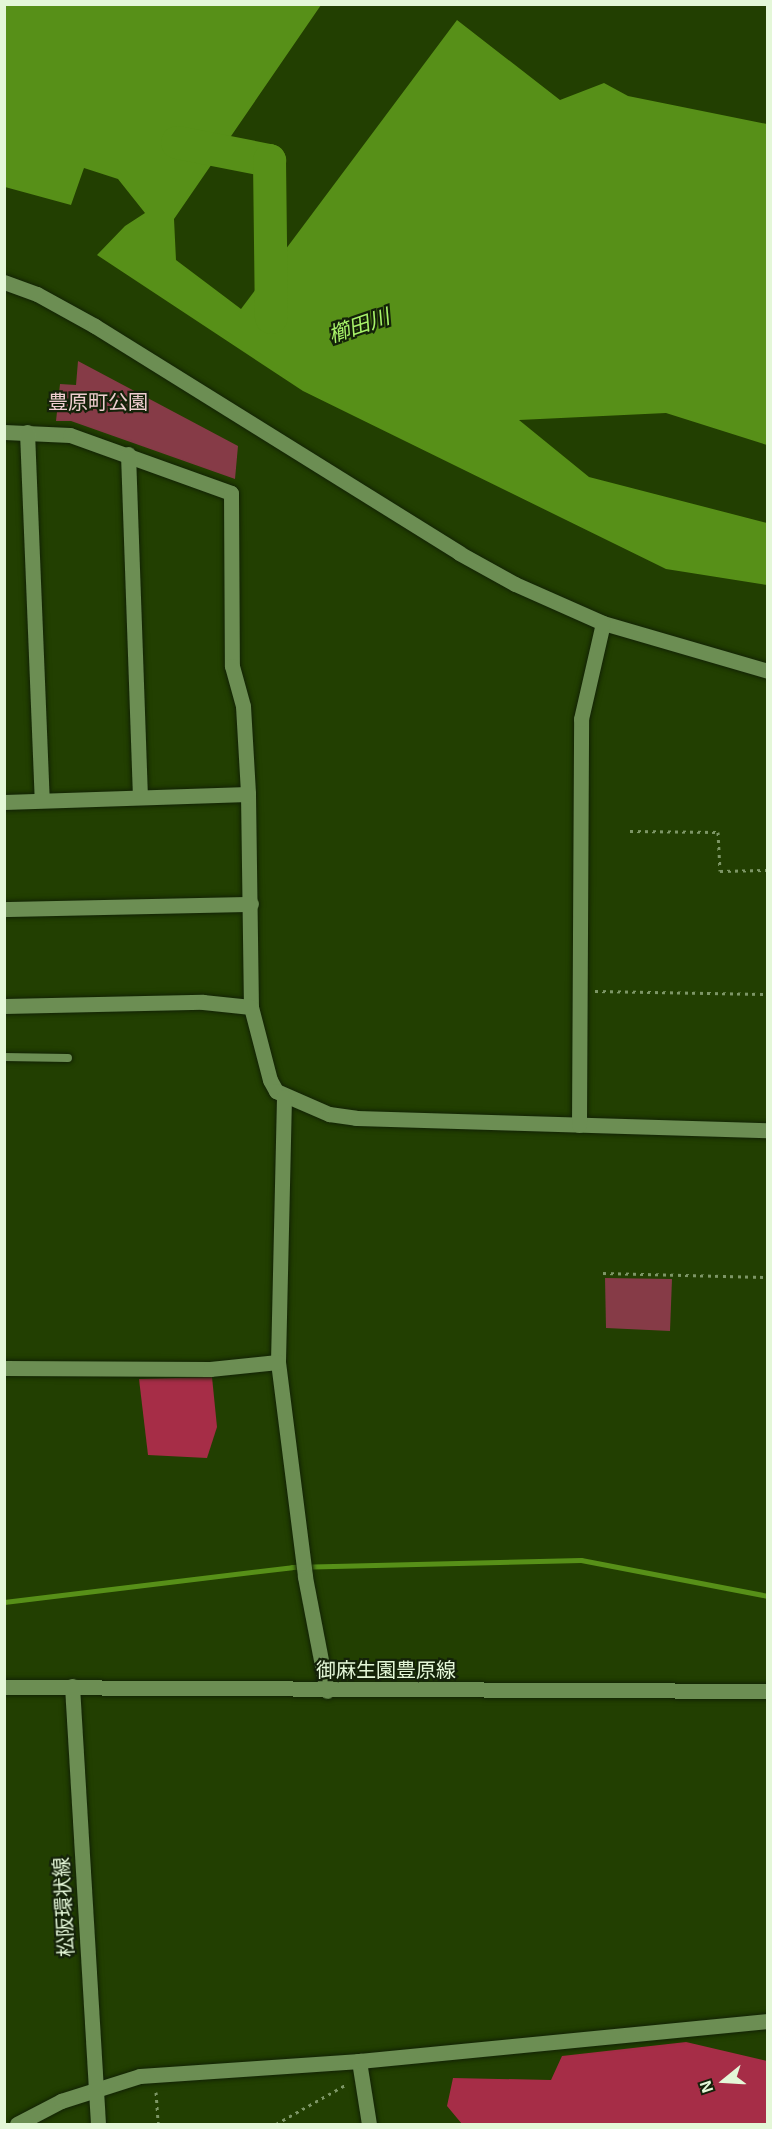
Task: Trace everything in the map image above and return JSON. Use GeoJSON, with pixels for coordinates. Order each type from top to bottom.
{"type":"FeatureCollection","features":[{"type":"Feature","properties":{"kind":"street"},"geometry":{"type":"LineString","coordinates":[[4,282],[36,294],[95,326],[459,553],[603,623],[768,671]]}},
{"type":"Feature","properties":{"kind":"street"},"geometry":{"type":"LineString","coordinates":[[4,432],[70,435],[231,493],[232,666],[243,706],[248,794],[251,1007],[270,1080],[284,1097],[329,1114],[356,1118],[768,1130]]}},
{"type":"Feature","properties":{"kind":"street"},"geometry":{"type":"LineString","coordinates":[[27,432],[42,799]]}},
{"type":"Feature","properties":{"kind":"street"},"geometry":{"type":"LineString","coordinates":[[128,454],[140,796]]}},
{"type":"Feature","properties":{"kind":"street"},"geometry":{"type":"LineString","coordinates":[[579,1125],[581,719],[603,623]]}},
{"type":"Feature","properties":{"kind":"street"},"geometry":{"type":"LineString","coordinates":[[4,802],[248,794]]}},
{"type":"Feature","properties":{"kind":"street"},"geometry":{"type":"LineString","coordinates":[[4,909],[251,904]]}},
{"type":"Feature","properties":{"kind":"street"},"geometry":{"type":"LineString","coordinates":[[4,1006],[203,1002],[251,1007]]}},
{"type":"Feature","properties":{"kind":"street"},"geometry":{"type":"LineString","coordinates":[[284,1097],[278,1362],[305,1577],[327,1691]]}},
{"type":"Feature","properties":{"kind":"street"},"geometry":{"type":"LineString","coordinates":[[4,1368],[210,1369],[278,1362]]}},
{"type":"Feature","properties":{"kind":"street","name":"御麻生園豊原線"},"geometry":{"type":"LineString","coordinates":[[4,1687],[72,1686],[327,1691],[768,1691]]}},
{"type":"Feature","properties":{"kind":"street","name":"松阪環状線"},"geometry":{"type":"LineString","coordinates":[[72,1686],[98,2124]]}},
{"type":"Feature","properties":{"kind":"street"},"geometry":{"type":"LineString","coordinates":[[17,2124],[61,2101],[156,2075],[360,2068],[768,2021]]}},
{"type":"Feature","properties":{"kind":"street"},"geometry":{"type":"LineString","coordinates":[[360,2068],[369,2124]]}},
{"type":"Feature","properties":{"kind":"lane"},"geometry":{"type":"LineString","coordinates":[[4,1057],[68,1058]]}},
{"type":"Feature","properties":{"kind":"path"},"geometry":{"type":"LineString","coordinates":[[630,831],[718,832],[720,871],[768,870]]}},
{"type":"Feature","properties":{"kind":"path"},"geometry":{"type":"LineString","coordinates":[[580,985],[598,992],[768,994]]}},
{"type":"Feature","properties":{"kind":"path"},"geometry":{"type":"LineString","coordinates":[[603,1274],[768,1277]]}},
{"type":"Feature","properties":{"kind":"path"},"geometry":{"type":"LineString","coordinates":[[276,2124],[360,2068]]}},
{"type":"Feature","properties":{"kind":"path"},"geometry":{"type":"LineString","coordinates":[[156,2075],[158,2124]]}},
{"type":"Feature","properties":{"kind":"green space","name":"豊原町公園"},"geometry":{"type":"Polygon","coordinates":[[[78,361],[238,446],[235,479],[71,421],[56,421],[60,384],[76,385],[78,361]]]}},
{"type":"Feature","properties":{"kind":"green space"},"geometry":{"type":"Polygon","coordinates":[[[605,1278],[672,1279],[670,1331],[606,1328],[605,1278]]]}},
{"type":"Feature","properties":{"kind":"shaded area"},"geometry":{"type":"Polygon","coordinates":[[[212,1377],[217,1427],[207,1458],[148,1455],[139,1379],[212,1377]]]}},
{"type":"Feature","properties":{"kind":"shaded area"},"geometry":{"type":"Polygon","coordinates":[[[686,2042],[767,2061],[767,2124],[462,2124],[447,2106],[453,2078],[551,2080],[562,2056],[686,2042]]]}},
{"type":"Feature","properties":{"kind":"water"},"geometry":{"type":"Polygon","coordinates":[[[4,5],[321,5],[174,219],[176,260],[241,309],[457,20],[560,100],[604,83],[628,96],[767,124],[767,445],[666,413],[519,420],[589,477],[767,523],[767,585],[666,569],[303,391],[97,255],[125,226],[145,213],[118,179],[84,168],[71,205],[5,187],[4,5]]]}},
{"type":"Feature","properties":{"kind":"waterway","name":"櫛田川"},"geometry":{"type":"LineString","coordinates":[[177,142],[269,160],[271,317]]}},
{"type":"Feature","properties":{"kind":"waterway"},"geometry":{"type":"LineString","coordinates":[[4,1602],[292,1567],[581,1560],[768,1596]]}}]}
